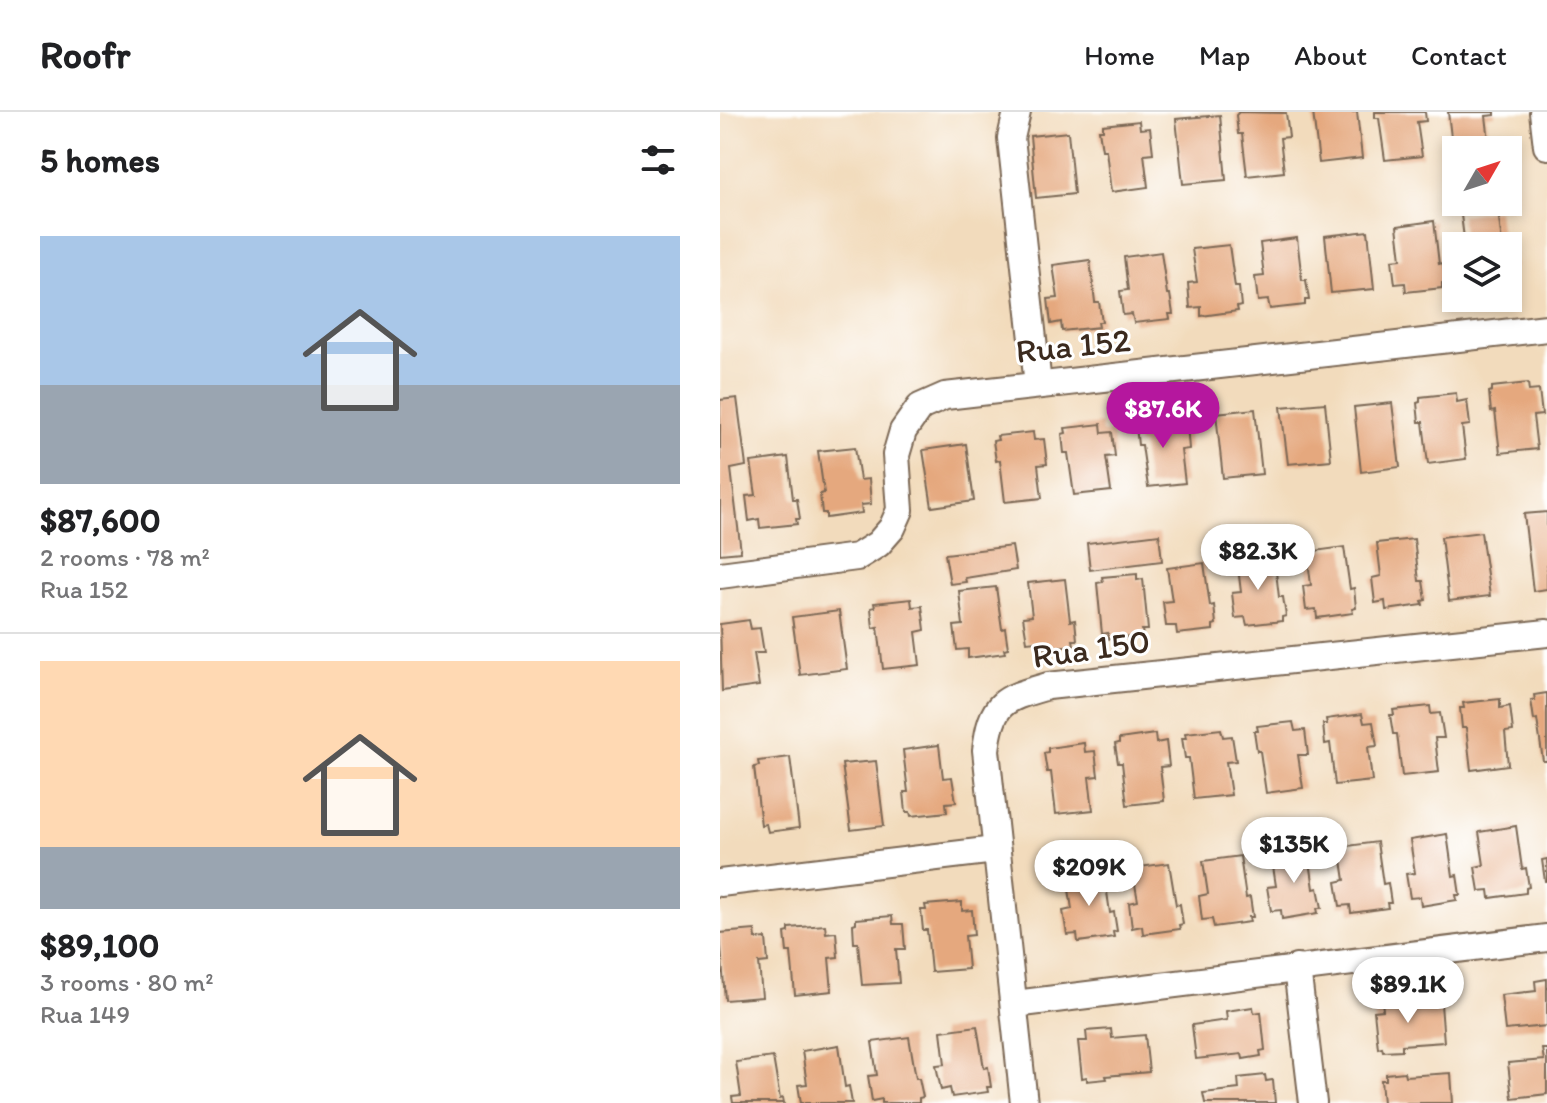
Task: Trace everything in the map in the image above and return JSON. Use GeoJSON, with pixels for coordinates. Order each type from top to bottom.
{"type":"FeatureCollection","features":[{"type":"Feature","properties":{"kind":"street"},"geometry":{"type":"LineString","coordinates":[[1017,112],[1011,138],[1038,385]]}},
{"type":"Feature","properties":{"kind":"street"},"geometry":{"type":"LineString","coordinates":[[1543,112],[1547,146]]}},
{"type":"Feature","properties":{"kind":"street","name":"Rua 152"},"geometry":{"type":"LineString","coordinates":[[720,575],[857,557],[878,544],[892,528],[900,510],[896,455],[903,431],[920,407],[945,396],[1547,328]]}},
{"type":"Feature","properties":{"kind":"street","name":"Rua 150"},"geometry":{"type":"LineString","coordinates":[[1024,1103],[986,750],[989,724],[1004,702],[1048,686],[1547,633]]}},
{"type":"Feature","properties":{"kind":"street"},"geometry":{"type":"LineString","coordinates":[[720,883],[995,850]]}},
{"type":"Feature","properties":{"kind":"street"},"geometry":{"type":"LineString","coordinates":[[1015,1004],[1547,938]]}},
{"type":"Feature","properties":{"kind":"street"},"geometry":{"type":"LineString","coordinates":[[1297,968],[1313,1103]]}},
{"type":"Feature","properties":{"kind":"building"},"geometry":{"type":"Polygon","coordinates":[[[1239,112],[1286,113],[1289,137],[1280,138],[1284,172],[1247,176],[1242,134],[1238,134],[1236,115],[1239,112]]]}},
{"type":"Feature","properties":{"kind":"building"},"geometry":{"type":"Polygon","coordinates":[[[1313,112],[1357,112],[1362,158],[1319,163],[1313,112]]]}},
{"type":"Feature","properties":{"kind":"building"},"geometry":{"type":"Polygon","coordinates":[[[1375,112],[1425,112],[1426,121],[1417,122],[1422,156],[1385,160],[1379,118],[1375,118],[1375,112]]]}},
{"type":"Feature","properties":{"kind":"building"},"geometry":{"type":"Polygon","coordinates":[[[1448,112],[1495,112],[1495,115],[1486,116],[1488,136],[1451,136],[1448,112]]]}},
{"type":"Feature","properties":{"kind":"building"},"geometry":{"type":"Polygon","coordinates":[[[1220,115],[1226,180],[1183,184],[1176,119],[1220,115]]]}},
{"type":"Feature","properties":{"kind":"building"},"geometry":{"type":"Polygon","coordinates":[[[1139,121],[1140,129],[1150,128],[1153,153],[1144,154],[1148,187],[1111,192],[1106,150],[1102,150],[1099,130],[1103,130],[1103,125],[1139,121]]]}},
{"type":"Feature","properties":{"kind":"building"},"geometry":{"type":"Polygon","coordinates":[[[1068,132],[1074,194],[1036,198],[1030,136],[1068,132]]]}},
{"type":"Feature","properties":{"kind":"building"},"geometry":{"type":"Polygon","coordinates":[[[1461,216],[1499,216],[1501,232],[1463,232],[1461,216]]]}},
{"type":"Feature","properties":{"kind":"building"},"geometry":{"type":"Polygon","coordinates":[[[1434,221],[1439,264],[1442,263],[1442,288],[1406,292],[1405,283],[1395,284],[1392,260],[1401,259],[1397,226],[1434,221]]]}},
{"type":"Feature","properties":{"kind":"building"},"geometry":{"type":"Polygon","coordinates":[[[1368,231],[1374,289],[1331,293],[1325,236],[1368,231]]]}},
{"type":"Feature","properties":{"kind":"building"},"geometry":{"type":"Polygon","coordinates":[[[1297,238],[1302,280],[1306,280],[1309,300],[1305,300],[1305,305],[1270,309],[1268,300],[1258,301],[1255,277],[1264,276],[1260,243],[1297,238]]]}},
{"type":"Feature","properties":{"kind":"building"},"geometry":{"type":"Polygon","coordinates":[[[1229,245],[1241,306],[1237,307],[1238,311],[1201,316],[1201,307],[1190,308],[1188,283],[1197,282],[1192,249],[1229,245]]]}},
{"type":"Feature","properties":{"kind":"building"},"geometry":{"type":"Polygon","coordinates":[[[1161,252],[1173,314],[1169,314],[1170,319],[1134,323],[1132,314],[1123,315],[1120,291],[1128,290],[1124,257],[1161,252]]]}},
{"type":"Feature","properties":{"kind":"building"},"geometry":{"type":"Polygon","coordinates":[[[1090,260],[1095,302],[1099,302],[1102,322],[1098,322],[1099,327],[1062,331],[1061,322],[1051,324],[1048,299],[1058,298],[1053,265],[1090,260]]]}},
{"type":"Feature","properties":{"kind":"building"},"geometry":{"type":"Polygon","coordinates":[[[1528,383],[1529,391],[1539,390],[1542,415],[1533,416],[1537,449],[1500,453],[1495,411],[1491,412],[1489,392],[1492,387],[1528,383]]]}},
{"type":"Feature","properties":{"kind":"building"},"geometry":{"type":"Polygon","coordinates":[[[1456,393],[1457,402],[1467,400],[1470,425],[1462,426],[1466,459],[1428,464],[1423,422],[1419,422],[1417,403],[1420,397],[1456,393]]]}},
{"type":"Feature","properties":{"kind":"building"},"geometry":{"type":"Polygon","coordinates":[[[737,398],[746,466],[731,469],[741,552],[720,554],[720,400],[737,398]]]}},
{"type":"Feature","properties":{"kind":"building"},"geometry":{"type":"Polygon","coordinates":[[[1325,403],[1331,460],[1288,464],[1281,407],[1325,403]]]}},
{"type":"Feature","properties":{"kind":"building"},"geometry":{"type":"Polygon","coordinates":[[[1392,403],[1400,467],[1361,472],[1354,407],[1392,403]]]}},
{"type":"Feature","properties":{"kind":"building"},"geometry":{"type":"Polygon","coordinates":[[[1255,409],[1262,474],[1223,478],[1216,413],[1255,409]]]}},
{"type":"Feature","properties":{"kind":"building"},"geometry":{"type":"Polygon","coordinates":[[[1176,416],[1176,425],[1187,424],[1189,449],[1181,450],[1185,483],[1148,487],[1136,426],[1140,425],[1139,421],[1176,416]]]}},
{"type":"Feature","properties":{"kind":"building"},"geometry":{"type":"Polygon","coordinates":[[[1101,424],[1102,433],[1112,432],[1115,456],[1106,457],[1111,491],[1074,495],[1062,434],[1066,433],[1065,428],[1101,424]]]}},
{"type":"Feature","properties":{"kind":"building"},"geometry":{"type":"Polygon","coordinates":[[[1033,432],[1034,440],[1044,439],[1047,464],[1038,465],[1042,498],[1005,502],[1000,460],[996,461],[993,441],[998,440],[997,436],[1033,432]]]}},
{"type":"Feature","properties":{"kind":"building"},"geometry":{"type":"Polygon","coordinates":[[[966,444],[974,501],[932,507],[923,450],[966,444]]]}},
{"type":"Feature","properties":{"kind":"building"},"geometry":{"type":"Polygon","coordinates":[[[855,447],[860,480],[869,479],[871,504],[861,505],[862,513],[826,518],[826,513],[822,513],[820,494],[824,493],[818,451],[855,447]]]}},
{"type":"Feature","properties":{"kind":"building"},"geometry":{"type":"Polygon","coordinates":[[[788,457],[793,499],[797,499],[800,519],[796,519],[797,524],[760,528],[759,519],[749,521],[746,496],[756,495],[751,462],[788,457]]]}},
{"type":"Feature","properties":{"kind":"building"},"geometry":{"type":"Polygon","coordinates":[[[1547,512],[1547,589],[1533,591],[1524,514],[1547,512]]]}},
{"type":"Feature","properties":{"kind":"building"},"geometry":{"type":"Polygon","coordinates":[[[1481,532],[1490,596],[1449,601],[1441,537],[1481,532]]]}},
{"type":"Feature","properties":{"kind":"building"},"geometry":{"type":"Polygon","coordinates":[[[1159,534],[1162,561],[1090,570],[1087,543],[1159,534]]]}},
{"type":"Feature","properties":{"kind":"building"},"geometry":{"type":"Polygon","coordinates":[[[1414,539],[1419,581],[1423,581],[1426,600],[1422,601],[1423,605],[1386,610],[1385,601],[1375,603],[1372,578],[1381,576],[1377,543],[1414,539]]]}},
{"type":"Feature","properties":{"kind":"building"},"geometry":{"type":"Polygon","coordinates":[[[1012,546],[1016,570],[965,578],[966,582],[950,584],[945,554],[1012,546]]]}},
{"type":"Feature","properties":{"kind":"building"},"geometry":{"type":"Polygon","coordinates":[[[1344,547],[1356,608],[1352,609],[1353,613],[1317,618],[1316,609],[1306,610],[1303,586],[1311,585],[1307,552],[1344,547]]]}},
{"type":"Feature","properties":{"kind":"building"},"geometry":{"type":"Polygon","coordinates":[[[1274,555],[1279,597],[1283,597],[1286,616],[1282,617],[1282,621],[1247,625],[1245,617],[1235,618],[1232,593],[1241,592],[1237,559],[1274,555]]]}},
{"type":"Feature","properties":{"kind":"building"},"geometry":{"type":"Polygon","coordinates":[[[1204,563],[1210,606],[1214,605],[1216,624],[1213,630],[1177,634],[1176,626],[1166,626],[1163,602],[1172,601],[1167,568],[1204,563]]]}},
{"type":"Feature","properties":{"kind":"building"},"geometry":{"type":"Polygon","coordinates":[[[1137,574],[1137,580],[1143,579],[1148,630],[1142,630],[1143,636],[1108,639],[1108,633],[1102,634],[1097,583],[1103,582],[1102,577],[1137,574]]]}},
{"type":"Feature","properties":{"kind":"building"},"geometry":{"type":"Polygon","coordinates":[[[1065,579],[1070,621],[1075,620],[1077,640],[1073,640],[1074,645],[1038,649],[1036,641],[1027,642],[1023,617],[1032,616],[1028,583],[1065,579]]]}},
{"type":"Feature","properties":{"kind":"building"},"geometry":{"type":"Polygon","coordinates":[[[996,587],[1008,648],[1004,649],[1005,653],[968,658],[968,649],[957,650],[954,626],[963,625],[959,591],[996,587]]]}},
{"type":"Feature","properties":{"kind":"building"},"geometry":{"type":"Polygon","coordinates":[[[911,599],[912,607],[922,606],[925,630],[916,632],[920,665],[883,669],[878,627],[873,628],[871,608],[875,607],[874,603],[911,599]]]}},
{"type":"Feature","properties":{"kind":"building"},"geometry":{"type":"Polygon","coordinates":[[[839,611],[847,669],[800,675],[792,617],[839,611]]]}},
{"type":"Feature","properties":{"kind":"building"},"geometry":{"type":"Polygon","coordinates":[[[749,620],[751,629],[760,628],[764,653],[754,653],[759,686],[722,691],[720,624],[749,620]]]}},
{"type":"Feature","properties":{"kind":"building"},"geometry":{"type":"Polygon","coordinates":[[[1547,693],[1547,761],[1543,761],[1531,700],[1535,700],[1534,695],[1547,693]]]}},
{"type":"Feature","properties":{"kind":"building"},"geometry":{"type":"Polygon","coordinates":[[[1500,699],[1500,708],[1510,706],[1513,731],[1505,732],[1508,765],[1471,770],[1466,728],[1462,728],[1460,708],[1464,708],[1463,703],[1500,699]]]}},
{"type":"Feature","properties":{"kind":"building"},"geometry":{"type":"Polygon","coordinates":[[[1430,706],[1431,714],[1440,713],[1444,738],[1435,738],[1439,772],[1402,776],[1397,734],[1393,734],[1390,715],[1394,715],[1393,710],[1430,706]]]}},
{"type":"Feature","properties":{"kind":"building"},"geometry":{"type":"Polygon","coordinates":[[[1362,714],[1364,723],[1373,722],[1377,746],[1368,747],[1372,781],[1335,785],[1330,743],[1325,744],[1323,724],[1327,724],[1326,719],[1362,714]]]}},
{"type":"Feature","properties":{"kind":"building"},"geometry":{"type":"Polygon","coordinates":[[[1293,722],[1295,731],[1305,730],[1308,755],[1298,755],[1303,788],[1266,793],[1254,731],[1258,731],[1257,726],[1293,722]]]}},
{"type":"Feature","properties":{"kind":"building"},"geometry":{"type":"Polygon","coordinates":[[[1221,729],[1223,737],[1232,736],[1236,761],[1226,762],[1231,795],[1194,799],[1189,758],[1185,758],[1182,738],[1186,738],[1185,733],[1221,729]]]}},
{"type":"Feature","properties":{"kind":"building"},"geometry":{"type":"Polygon","coordinates":[[[1155,734],[1156,743],[1166,741],[1169,766],[1160,767],[1164,801],[1127,805],[1122,763],[1118,763],[1115,744],[1119,743],[1119,739],[1155,734]]]}},
{"type":"Feature","properties":{"kind":"building"},"geometry":{"type":"Polygon","coordinates":[[[1084,743],[1085,752],[1095,751],[1098,776],[1089,777],[1093,810],[1056,814],[1051,772],[1047,772],[1044,753],[1048,752],[1048,748],[1084,743]]]}},
{"type":"Feature","properties":{"kind":"building"},"geometry":{"type":"Polygon","coordinates":[[[939,745],[943,778],[952,777],[956,802],[946,803],[947,812],[911,816],[910,812],[906,812],[904,792],[908,792],[903,750],[939,745]]]}},
{"type":"Feature","properties":{"kind":"building"},"geometry":{"type":"Polygon","coordinates":[[[790,757],[799,828],[768,832],[766,824],[761,825],[754,767],[759,766],[758,761],[790,757]]]}},
{"type":"Feature","properties":{"kind":"building"},"geometry":{"type":"Polygon","coordinates":[[[876,761],[884,826],[851,830],[842,764],[876,761]]]}},
{"type":"Feature","properties":{"kind":"building"},"geometry":{"type":"Polygon","coordinates":[[[1516,826],[1522,869],[1526,868],[1529,887],[1526,893],[1490,898],[1489,890],[1479,891],[1475,867],[1484,865],[1479,832],[1516,826]]]}},
{"type":"Feature","properties":{"kind":"building"},"geometry":{"type":"Polygon","coordinates":[[[1447,834],[1453,876],[1457,875],[1460,895],[1456,895],[1457,900],[1421,906],[1420,897],[1410,898],[1406,874],[1415,873],[1410,840],[1447,834]]]}},
{"type":"Feature","properties":{"kind":"building"},"geometry":{"type":"Polygon","coordinates":[[[1377,842],[1383,884],[1388,883],[1391,903],[1387,903],[1388,908],[1351,913],[1350,905],[1340,906],[1336,882],[1345,880],[1340,847],[1377,842]]]}},
{"type":"Feature","properties":{"kind":"building"},"geometry":{"type":"Polygon","coordinates":[[[1308,847],[1314,889],[1318,888],[1322,908],[1317,908],[1318,913],[1282,919],[1281,910],[1271,911],[1267,887],[1276,886],[1271,853],[1308,847]]]}},
{"type":"Feature","properties":{"kind":"building"},"geometry":{"type":"Polygon","coordinates":[[[1240,856],[1246,898],[1250,897],[1253,917],[1249,917],[1250,922],[1214,927],[1212,919],[1202,920],[1199,896],[1208,894],[1203,861],[1240,856]]]}},
{"type":"Feature","properties":{"kind":"building"},"geometry":{"type":"Polygon","coordinates":[[[1547,859],[1547,881],[1545,881],[1542,860],[1547,859]]]}},
{"type":"Feature","properties":{"kind":"building"},"geometry":{"type":"Polygon","coordinates":[[[1169,863],[1176,905],[1180,904],[1183,924],[1179,925],[1180,929],[1143,934],[1142,926],[1132,928],[1129,903],[1138,901],[1132,868],[1169,863]]]}},
{"type":"Feature","properties":{"kind":"building"},"geometry":{"type":"Polygon","coordinates":[[[1104,871],[1110,913],[1114,912],[1117,931],[1113,932],[1114,937],[1078,942],[1077,934],[1067,935],[1063,911],[1072,909],[1067,876],[1104,871]]]}},
{"type":"Feature","properties":{"kind":"building"},"geometry":{"type":"Polygon","coordinates":[[[962,902],[962,911],[972,910],[974,935],[965,936],[968,969],[931,972],[927,930],[923,930],[921,910],[926,910],[925,905],[962,902]]]}},
{"type":"Feature","properties":{"kind":"building"},"geometry":{"type":"Polygon","coordinates":[[[892,916],[893,924],[903,924],[905,949],[896,949],[899,983],[862,985],[853,924],[856,919],[892,916]]]}},
{"type":"Feature","properties":{"kind":"building"},"geometry":{"type":"Polygon","coordinates":[[[825,925],[826,933],[836,932],[838,957],[829,958],[832,991],[795,995],[791,952],[787,952],[785,933],[789,932],[789,928],[825,925]]]}},
{"type":"Feature","properties":{"kind":"building"},"geometry":{"type":"Polygon","coordinates":[[[755,930],[756,939],[766,938],[768,962],[759,963],[762,997],[725,1000],[720,933],[755,930]]]}},
{"type":"Feature","properties":{"kind":"building"},"geometry":{"type":"Polygon","coordinates":[[[1547,979],[1547,1026],[1505,1030],[1501,995],[1536,991],[1535,981],[1547,979]]]}},
{"type":"Feature","properties":{"kind":"building"},"geometry":{"type":"Polygon","coordinates":[[[1406,999],[1408,1007],[1441,1004],[1444,1042],[1402,1045],[1402,1050],[1383,1051],[1382,1047],[1378,1048],[1374,1011],[1383,1010],[1382,1001],[1406,999]]]}},
{"type":"Feature","properties":{"kind":"building"},"geometry":{"type":"Polygon","coordinates":[[[1253,1007],[1254,1013],[1261,1012],[1265,1050],[1260,1051],[1261,1056],[1243,1059],[1242,1054],[1196,1059],[1192,1025],[1227,1020],[1226,1011],[1253,1007]]]}},
{"type":"Feature","properties":{"kind":"building"},"geometry":{"type":"Polygon","coordinates":[[[977,1026],[984,1068],[988,1067],[991,1087],[987,1087],[988,1092],[952,1097],[950,1088],[941,1090],[936,1065],[945,1064],[941,1031],[977,1026]]]}},
{"type":"Feature","properties":{"kind":"building"},"geometry":{"type":"Polygon","coordinates":[[[1111,1029],[1112,1038],[1145,1035],[1149,1072],[1087,1081],[1087,1077],[1082,1078],[1078,1041],[1087,1041],[1086,1031],[1111,1029]]]}},
{"type":"Feature","properties":{"kind":"building"},"geometry":{"type":"Polygon","coordinates":[[[909,1037],[916,1078],[919,1078],[923,1097],[919,1098],[919,1103],[882,1103],[882,1099],[872,1101],[868,1076],[877,1075],[872,1042],[909,1037]]]}},
{"type":"Feature","properties":{"kind":"building"},"geometry":{"type":"Polygon","coordinates":[[[839,1045],[845,1087],[849,1086],[852,1103],[801,1103],[798,1085],[807,1084],[802,1051],[839,1045]]]}},
{"type":"Feature","properties":{"kind":"building"},"geometry":{"type":"Polygon","coordinates":[[[1542,1049],[1547,1049],[1547,1094],[1512,1098],[1508,1063],[1544,1060],[1542,1049]]]}},
{"type":"Feature","properties":{"kind":"building"},"geometry":{"type":"Polygon","coordinates":[[[773,1057],[780,1099],[783,1098],[784,1103],[733,1103],[732,1097],[741,1096],[736,1062],[773,1057]]]}},
{"type":"Feature","properties":{"kind":"building"},"geometry":{"type":"Polygon","coordinates":[[[1404,1072],[1405,1076],[1451,1073],[1453,1103],[1383,1103],[1381,1080],[1386,1080],[1386,1074],[1404,1072]]]}},
{"type":"Feature","properties":{"kind":"building"},"geometry":{"type":"Polygon","coordinates":[[[1265,1075],[1266,1081],[1273,1080],[1275,1103],[1205,1103],[1203,1093],[1239,1089],[1238,1078],[1265,1075]]]}}]}
